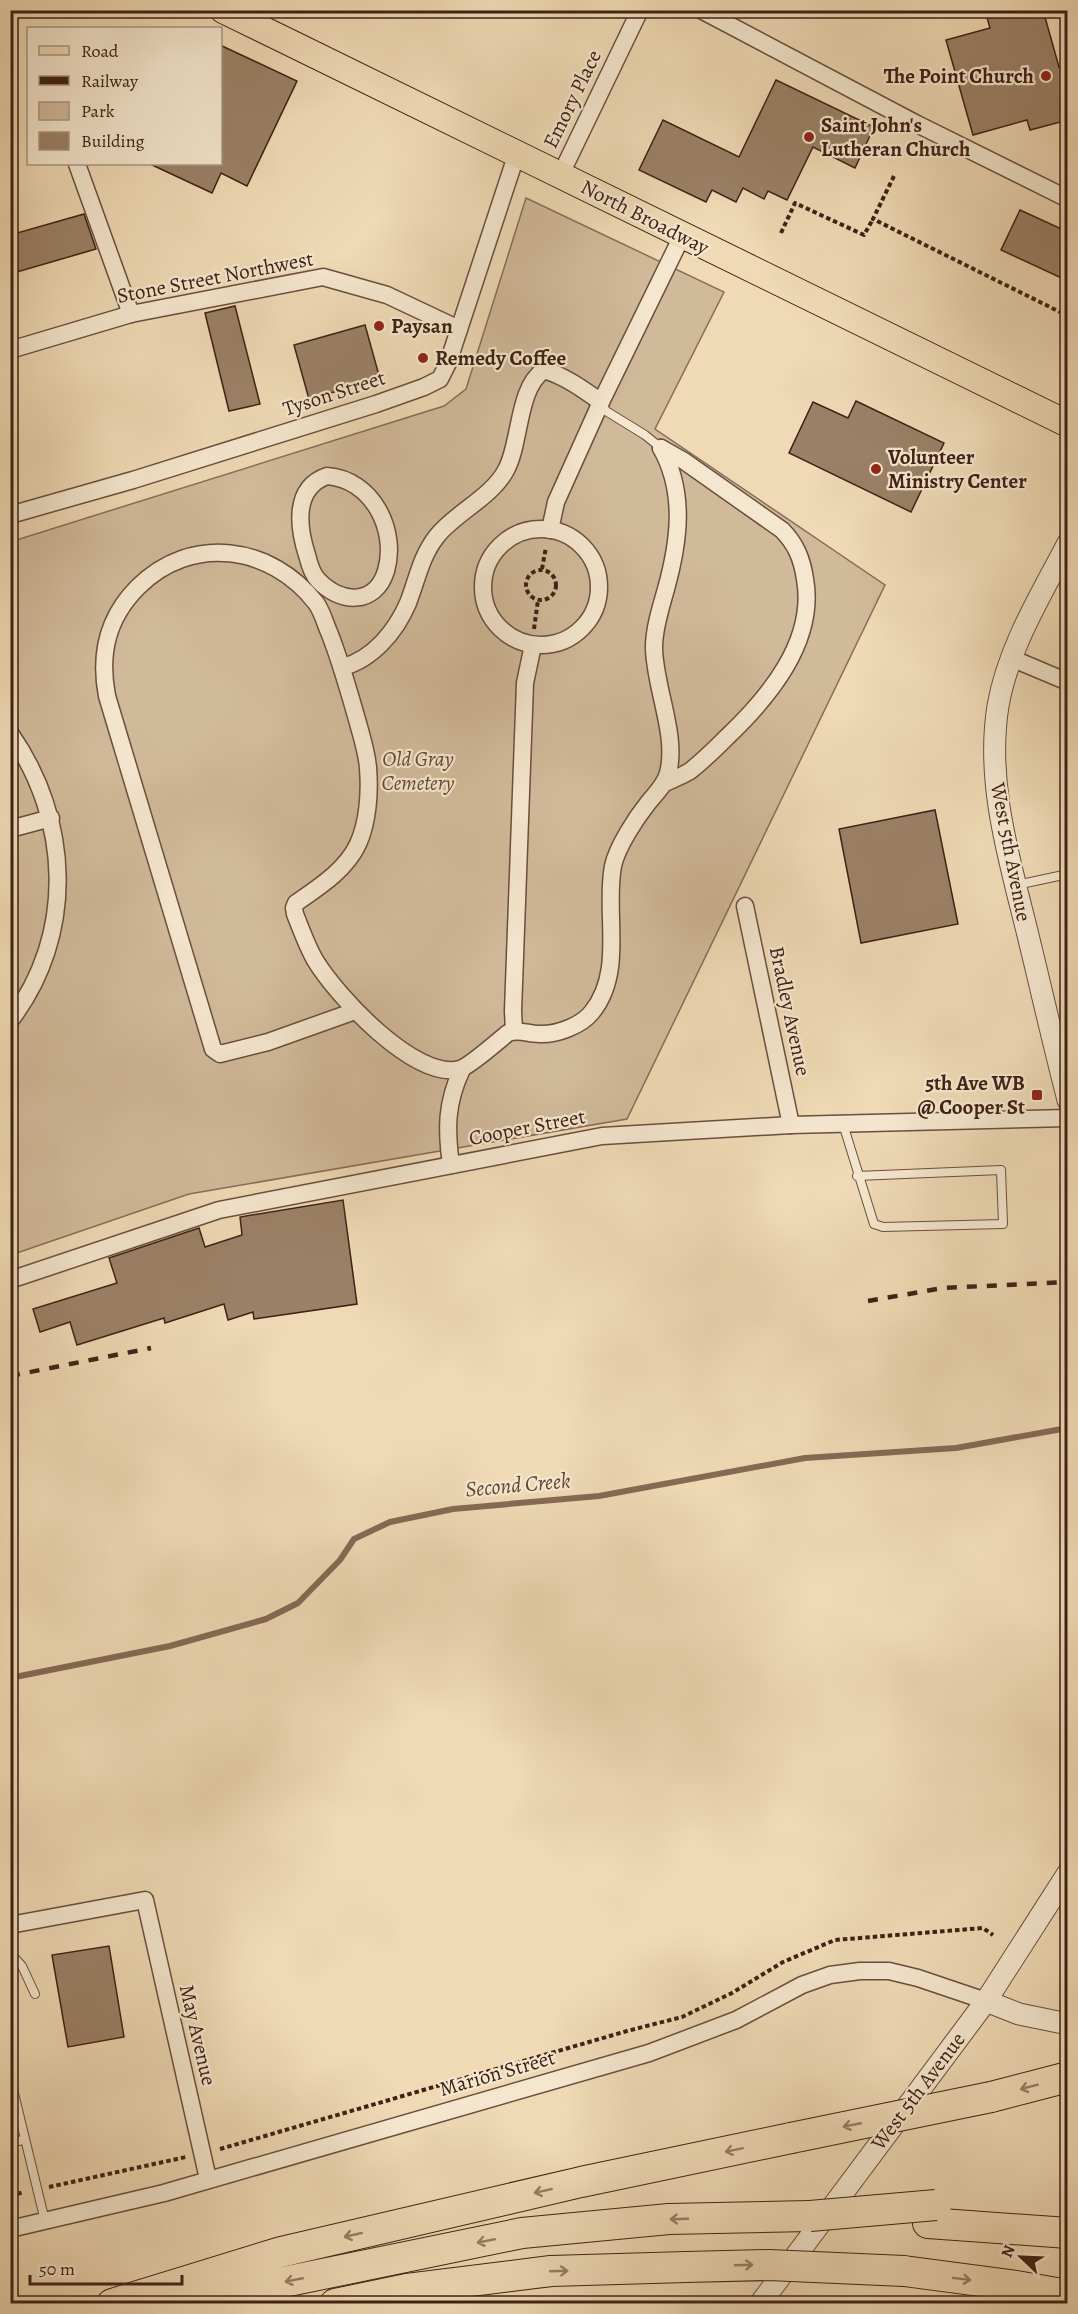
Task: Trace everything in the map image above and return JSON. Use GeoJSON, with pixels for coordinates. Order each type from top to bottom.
{"type":"FeatureCollection","features":[{"type":"Feature","properties":{"kind":"highway"},"geometry":{"type":"LineString","coordinates":[[112,2304],[280,2252],[581,2182],[991,2097],[1068,2077]]}},
{"type":"Feature","properties":{"kind":"highway"},"geometry":{"type":"LineString","coordinates":[[177,2304],[522,2234],[669,2219],[1068,2212]]}},
{"type":"Feature","properties":{"kind":"highway"},"geometry":{"type":"LineString","coordinates":[[932,2214],[1068,2233]]}},
{"type":"Feature","properties":{"kind":"highway"},"geometry":{"type":"LineString","coordinates":[[335,2304],[407,2289],[551,2271],[769,2265],[904,2271],[1068,2295]]}},
{"type":"Feature","properties":{"kind":"main road","name":"North Broadway"},"geometry":{"type":"LineString","coordinates":[[223,10],[1068,424]]}},
{"type":"Feature","properties":{"kind":"street","name":"Emory Place"},"geometry":{"type":"LineString","coordinates":[[561,174],[640,10]]}},
{"type":"Feature","properties":{"kind":"street"},"geometry":{"type":"LineString","coordinates":[[701,10],[917,124],[1068,199]]}},
{"type":"Feature","properties":{"kind":"street","name":"Tyson Street"},"geometry":{"type":"LineString","coordinates":[[10,515],[145,476],[424,387],[440,379],[459,329],[517,153]]}},
{"type":"Feature","properties":{"kind":"street"},"geometry":{"type":"LineString","coordinates":[[76,165],[131,314]]}},
{"type":"Feature","properties":{"kind":"street"},"geometry":{"type":"LineString","coordinates":[[550,530],[556,502],[601,402],[682,236]]}},
{"type":"Feature","properties":{"kind":"street","name":"Stone Street Northwest"},"geometry":{"type":"LineString","coordinates":[[10,350],[131,314],[323,277],[387,295],[459,329]]}},
{"type":"Feature","properties":{"kind":"street"},"geometry":{"type":"LineString","coordinates":[[343,667],[353,665],[377,649],[409,602],[420,567],[436,536],[502,477],[511,456],[526,399],[539,373],[544,370],[552,372],[601,402]]}},
{"type":"Feature","properties":{"kind":"street"},"geometry":{"type":"LineString","coordinates":[[661,448],[782,530],[791,540],[801,560],[807,600],[805,616],[794,650],[775,684],[746,718],[707,757],[688,772],[665,783]]}},
{"type":"Feature","properties":{"kind":"street"},"geometry":{"type":"LineString","coordinates":[[450,1165],[447,1120],[453,1089],[462,1069],[508,1033],[514,1031],[550,1034],[584,1020],[596,1006],[607,981],[610,965],[611,884],[615,860],[647,804],[665,783],[669,771],[668,738],[654,647],[676,546],[679,516],[674,478],[661,448]]}},
{"type":"Feature","properties":{"kind":"street"},"geometry":{"type":"LineString","coordinates":[[355,1011],[268,1042],[220,1054],[213,1048],[116,729],[102,672],[108,637],[121,608],[150,575],[180,559],[197,554],[241,554],[295,580],[311,584],[327,587],[352,599],[363,598],[374,592],[383,580],[390,558],[388,535],[374,504],[361,488],[340,477],[327,476],[316,480],[309,488],[301,508],[301,532],[310,566],[311,584],[343,667],[368,765],[368,795],[364,826],[357,846],[330,878],[296,903],[294,908],[316,962],[337,992],[355,1011],[395,1044],[422,1062],[449,1070],[462,1069]]}},
{"type":"Feature","properties":{"kind":"street"},"geometry":{"type":"LineString","coordinates":[[532,530],[550,530],[567,535],[582,546],[593,560],[599,578],[599,596],[593,613],[583,628],[568,639],[551,645],[532,645],[516,639],[495,622],[484,597],[484,579],[489,562],[500,547],[514,536],[532,530]]}},
{"type":"Feature","properties":{"kind":"street","name":"West 5th Avenue"},"geometry":{"type":"LineString","coordinates":[[1068,543],[1011,658],[998,706],[995,766],[1000,812],[1016,885],[1061,1048],[1068,1100]]}},
{"type":"Feature","properties":{"kind":"street"},"geometry":{"type":"LineString","coordinates":[[514,1031],[525,683],[532,645]]}},
{"type":"Feature","properties":{"kind":"street"},"geometry":{"type":"LineString","coordinates":[[1011,658],[1068,682]]}},
{"type":"Feature","properties":{"kind":"street"},"geometry":{"type":"LineString","coordinates":[[10,733],[24,753],[40,784],[51,818],[57,848],[58,878],[55,918],[41,966],[29,993],[10,1021]]}},
{"type":"Feature","properties":{"kind":"street"},"geometry":{"type":"LineString","coordinates":[[10,829],[51,818]]}},
{"type":"Feature","properties":{"kind":"street","name":"Bradley Avenue"},"geometry":{"type":"LineString","coordinates":[[745,906],[791,1125]]}},
{"type":"Feature","properties":{"kind":"street","name":"Cooper Street"},"geometry":{"type":"LineString","coordinates":[[10,1280],[219,1210],[602,1136],[791,1125],[1068,1118]]}},
{"type":"Feature","properties":{"kind":"street","name":"West 5th Avenue"},"geometry":{"type":"LineString","coordinates":[[760,2304],[986,2001],[1068,1874]]}},
{"type":"Feature","properties":{"kind":"street","name":"May Avenue"},"geometry":{"type":"LineString","coordinates":[[10,1925],[145,1900],[208,2180]]}},
{"type":"Feature","properties":{"kind":"street","name":"Marion Street"},"geometry":{"type":"LineString","coordinates":[[10,2229],[164,2193],[649,2053],[736,2020],[802,1984],[830,1975],[860,1971],[889,1971],[918,1978],[986,2001]]}},
{"type":"Feature","properties":{"kind":"street"},"geometry":{"type":"LineString","coordinates":[[986,2001],[1019,2014],[1068,2024]]}},
{"type":"Feature","properties":{"kind":"lane"},"geometry":{"type":"LineString","coordinates":[[601,402],[606,411],[645,435],[661,448]]}},
{"type":"Feature","properties":{"kind":"lane"},"geometry":{"type":"LineString","coordinates":[[1016,885],[1068,874]]}},
{"type":"Feature","properties":{"kind":"lane"},"geometry":{"type":"LineString","coordinates":[[843,1124],[857,1176],[874,1224],[883,1227],[1004,1224],[1001,1170],[857,1176]]}},
{"type":"Feature","properties":{"kind":"lane"},"geometry":{"type":"LineString","coordinates":[[10,1953],[22,1966],[35,1994]]}},
{"type":"Feature","properties":{"kind":"lane"},"geometry":{"type":"LineString","coordinates":[[10,2077],[45,2221]]}},
{"type":"Feature","properties":{"kind":"lane"},"geometry":{"type":"LineString","coordinates":[[10,2142],[26,2140]]}},
{"type":"Feature","properties":{"kind":"path"},"geometry":{"type":"LineString","coordinates":[[781,232],[795,203],[864,236],[894,176]]}},
{"type":"Feature","properties":{"kind":"path"},"geometry":{"type":"LineString","coordinates":[[873,219],[1068,316]]}},
{"type":"Feature","properties":{"kind":"path"},"geometry":{"type":"LineString","coordinates":[[542,569],[550,530]]}},
{"type":"Feature","properties":{"kind":"path"},"geometry":{"type":"LineString","coordinates":[[542,569],[551,573],[556,581],[556,587],[548,598],[538,600],[529,595],[526,586],[532,572],[542,569]]}},
{"type":"Feature","properties":{"kind":"path"},"geometry":{"type":"LineString","coordinates":[[532,645],[538,600]]}},
{"type":"Feature","properties":{"kind":"path"},"geometry":{"type":"LineString","coordinates":[[220,2149],[682,2017],[732,1993],[783,1962],[835,1940],[983,1928],[993,1935]]}},
{"type":"Feature","properties":{"kind":"path"},"geometry":{"type":"LineString","coordinates":[[10,2196],[189,2156]]}},
{"type":"Feature","properties":{"kind":"green space","name":"Old Gray Cemetery"},"geometry":{"type":"Polygon","coordinates":[[[526,198],[724,292],[655,429],[885,585],[627,1119],[189,1194],[11,1255],[10,542],[444,406],[466,389],[526,198]]]}},
{"type":"Feature","properties":{"kind":"building","name":"The Point Church"},"geometry":{"type":"Polygon","coordinates":[[[985,10],[1043,10],[1059,67],[1068,65],[1068,120],[1030,130],[1027,120],[973,135],[946,40],[990,28],[985,10]]]}},
{"type":"Feature","properties":{"kind":"building"},"geometry":{"type":"Polygon","coordinates":[[[222,46],[297,81],[247,186],[221,173],[212,193],[152,165],[222,165],[222,46]]]}},
{"type":"Feature","properties":{"kind":"building","name":"Saint John's Lutheran Church"},"geometry":{"type":"Polygon","coordinates":[[[776,80],[874,127],[855,168],[813,147],[787,200],[768,191],[764,199],[743,188],[736,202],[712,190],[706,202],[639,170],[663,120],[739,157],[776,80]]]}},
{"type":"Feature","properties":{"kind":"building"},"geometry":{"type":"Polygon","coordinates":[[[1020,210],[1068,232],[1068,281],[1001,250],[1020,210]]]}},
{"type":"Feature","properties":{"kind":"building"},"geometry":{"type":"Polygon","coordinates":[[[84,214],[96,249],[10,274],[10,235],[84,214]]]}},
{"type":"Feature","properties":{"kind":"building"},"geometry":{"type":"Polygon","coordinates":[[[235,306],[260,404],[229,411],[205,313],[235,306]]]}},
{"type":"Feature","properties":{"kind":"building"},"geometry":{"type":"Polygon","coordinates":[[[365,325],[380,379],[309,399],[294,345],[365,325]]]}},
{"type":"Feature","properties":{"kind":"building","name":"Volunteer Ministry Center"},"geometry":{"type":"Polygon","coordinates":[[[856,401],[944,443],[911,512],[789,453],[813,402],[848,418],[856,401]]]}},
{"type":"Feature","properties":{"kind":"building"},"geometry":{"type":"Polygon","coordinates":[[[935,810],[958,924],[861,943],[839,829],[935,810]]]}},
{"type":"Feature","properties":{"kind":"building"},"geometry":{"type":"Polygon","coordinates":[[[343,1200],[357,1304],[254,1319],[253,1312],[228,1320],[224,1304],[165,1323],[164,1318],[77,1345],[70,1322],[40,1332],[33,1309],[117,1283],[109,1258],[199,1228],[205,1247],[242,1235],[240,1217],[343,1200]]]}},
{"type":"Feature","properties":{"kind":"building"},"geometry":{"type":"Polygon","coordinates":[[[109,1946],[124,2037],[68,2047],[52,1955],[109,1946]]]}},
{"type":"Feature","properties":{"kind":"waterway","name":"Second Creek"},"geometry":{"type":"LineString","coordinates":[[10,1678],[170,1646],[266,1619],[298,1603],[340,1560],[354,1539],[390,1522],[453,1509],[599,1496],[805,1458],[956,1448],[1062,1429],[1068,1430]]}},
{"type":"Feature","properties":{"kind":"railway"},"geometry":{"type":"LineString","coordinates":[[868,1301],[943,1288],[1068,1282]]}},
{"type":"Feature","properties":{"kind":"railway"},"geometry":{"type":"LineString","coordinates":[[10,1376],[151,1348]]}},
{"type":"Feature","properties":{"kind":"place","name":"The Point Church"},"geometry":{"type":"Point","coordinates":[1046,76]}},
{"type":"Feature","properties":{"kind":"place","name":"Saint John's Lutheran Church"},"geometry":{"type":"Point","coordinates":[809,137]}},
{"type":"Feature","properties":{"kind":"place","name":"Paysan"},"geometry":{"type":"Point","coordinates":[379,326]}},
{"type":"Feature","properties":{"kind":"place","name":"Remedy Coffee"},"geometry":{"type":"Point","coordinates":[423,358]}},
{"type":"Feature","properties":{"kind":"place","name":"Volunteer Ministry Center"},"geometry":{"type":"Point","coordinates":[876,469]}},
{"type":"Feature","properties":{"kind":"place","name":"5th Ave WB @ Cooper St"},"geometry":{"type":"Point","coordinates":[1037,1095]}}]}
